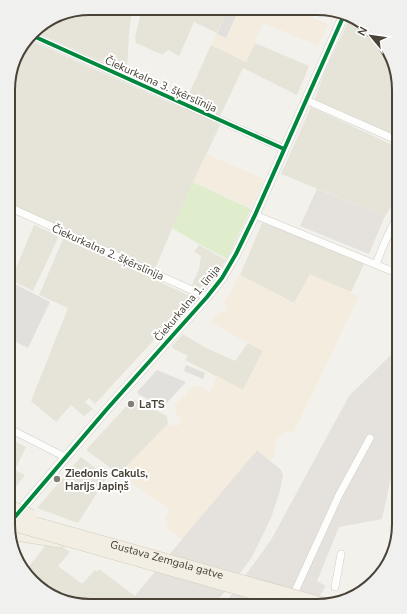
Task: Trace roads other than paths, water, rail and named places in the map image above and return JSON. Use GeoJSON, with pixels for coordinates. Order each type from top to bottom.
{"type":"FeatureCollection","features":[{"type":"Feature","properties":{"kind":"main road"},"geometry":{"type":"LineString","coordinates":[[15,508],[96,544]]}},
{"type":"Feature","properties":{"kind":"main road","name":"Gustava Zemgala gatve"},"geometry":{"type":"LineString","coordinates":[[15,516],[96,544],[274,599]]}},
{"type":"Feature","properties":{"kind":"main road","name":"Gustava Zemgala gatve"},"geometry":{"type":"LineString","coordinates":[[15,526],[96,544],[307,599]]}},
{"type":"Feature","properties":{"kind":"main road"},"geometry":{"type":"LineString","coordinates":[[16,535],[96,544]]}},
{"type":"Feature","properties":{"kind":"street","name":"Čiekurkalna 1. līnija"},"geometry":{"type":"LineString","coordinates":[[15,516],[222,278],[255,215],[342,20]]}},
{"type":"Feature","properties":{"kind":"street","name":"Čiekurkalna 3. šķērslīnija"},"geometry":{"type":"LineString","coordinates":[[37,38],[284,149]]}},
{"type":"Feature","properties":{"kind":"street"},"geometry":{"type":"LineString","coordinates":[[306,100],[392,138]]}},
{"type":"Feature","properties":{"kind":"street","name":"Čiekurkalna 2. šķērslīnija"},"geometry":{"type":"LineString","coordinates":[[15,210],[207,297]]}},
{"type":"Feature","properties":{"kind":"street"},"geometry":{"type":"LineString","coordinates":[[255,215],[392,271]]}},
{"type":"Feature","properties":{"kind":"street"},"geometry":{"type":"LineString","coordinates":[[376,264],[392,227]]}},
{"type":"Feature","properties":{"kind":"street"},"geometry":{"type":"LineString","coordinates":[[15,432],[65,457]]}},
{"type":"Feature","properties":{"kind":"street"},"geometry":{"type":"LineString","coordinates":[[293,599],[296,587],[339,495],[370,438]]}},
{"type":"Feature","properties":{"kind":"street"},"geometry":{"type":"LineString","coordinates":[[335,587],[341,554]]}},
{"type":"Feature","properties":{"kind":"place","name":"LaTS"},"geometry":{"type":"Point","coordinates":[131,404]}},
{"type":"Feature","properties":{"kind":"place","name":"Ziedonis Cakuls, Harijs Japiņš"},"geometry":{"type":"Point","coordinates":[57,479]}}]}
